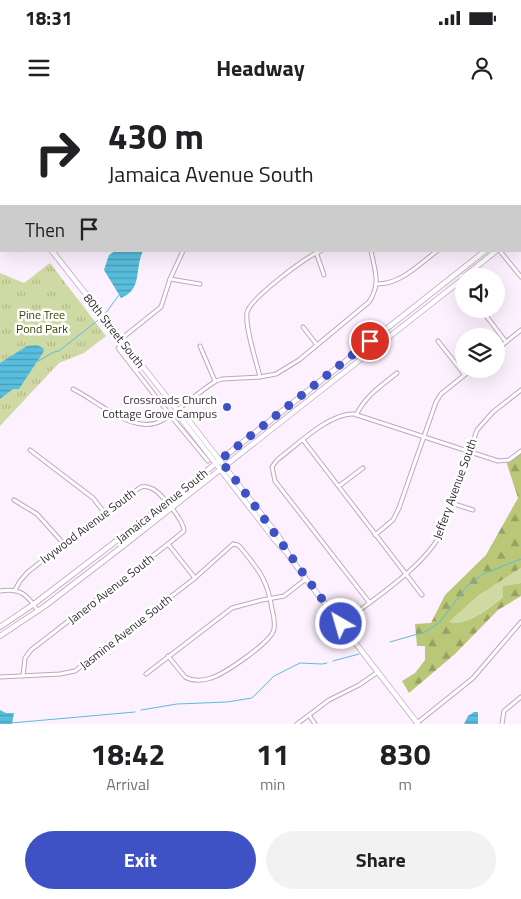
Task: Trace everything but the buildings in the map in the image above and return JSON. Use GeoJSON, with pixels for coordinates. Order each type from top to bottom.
{"type":"FeatureCollection","features":[{"type":"Feature","properties":{"kind":"main road","name":"80th Street South"},"geometry":{"type":"LineString","coordinates":[[53,252],[177,410],[179,416],[215,464],[289,556],[418,724]]}},
{"type":"Feature","properties":{"kind":"main road","name":"Jamaica Avenue South"},"geometry":{"type":"LineString","coordinates":[[0,627],[34,604],[167,502],[484,252]]}},
{"type":"Feature","properties":{"kind":"main road","name":"Jamaica Avenue South"},"geometry":{"type":"LineString","coordinates":[[476,268],[497,252]]}},
{"type":"Feature","properties":{"kind":"main road","name":"Jamaica Avenue South"},"geometry":{"type":"LineString","coordinates":[[0,636],[38,611],[172,508],[224,465],[455,285]]}},
{"type":"Feature","properties":{"kind":"main road","name":"80th Street South"},"geometry":{"type":"LineString","coordinates":[[177,410],[183,413],[224,465],[279,537],[289,556]]}},
{"type":"Feature","properties":{"kind":"street"},"geometry":{"type":"LineString","coordinates":[[121,340],[161,307],[170,279],[183,252]]}},
{"type":"Feature","properties":{"kind":"street"},"geometry":{"type":"LineString","coordinates":[[260,377],[247,324],[250,305],[261,294],[318,252],[324,275]]}},
{"type":"Feature","properties":{"kind":"street"},"geometry":{"type":"LineString","coordinates":[[73,388],[128,421],[150,425],[170,415],[215,381],[276,374],[299,360],[369,302],[375,293],[377,284],[371,252]]}},
{"type":"Feature","properties":{"kind":"street"},"geometry":{"type":"LineString","coordinates":[[377,284],[388,284],[396,281],[436,252]]}},
{"type":"Feature","properties":{"kind":"street"},"geometry":{"type":"LineString","coordinates":[[499,252],[519,271],[521,277]]}},
{"type":"Feature","properties":{"kind":"street"},"geometry":{"type":"LineString","coordinates":[[170,279],[200,284]]}},
{"type":"Feature","properties":{"kind":"street"},"geometry":{"type":"LineString","coordinates":[[488,318],[506,342],[521,330]]}},
{"type":"Feature","properties":{"kind":"street"},"geometry":{"type":"LineString","coordinates":[[303,327],[317,345]]}},
{"type":"Feature","properties":{"kind":"street"},"geometry":{"type":"LineString","coordinates":[[438,341],[455,363]]}},
{"type":"Feature","properties":{"kind":"street"},"geometry":{"type":"LineString","coordinates":[[200,346],[215,381]]}},
{"type":"Feature","properties":{"kind":"street","name":"80th Street South"},"geometry":{"type":"LineString","coordinates":[[118,348],[208,461]]}},
{"type":"Feature","properties":{"kind":"street"},"geometry":{"type":"LineString","coordinates":[[356,415],[363,401],[397,373]]}},
{"type":"Feature","properties":{"kind":"street"},"geometry":{"type":"LineString","coordinates":[[375,534],[393,520],[397,514],[436,402],[441,394],[459,378]]}},
{"type":"Feature","properties":{"kind":"street","name":"Jeffery Avenue South"},"geometry":{"type":"LineString","coordinates":[[341,624],[424,558],[434,546],[442,531],[477,430],[486,418],[521,390]]}},
{"type":"Feature","properties":{"kind":"street"},"geometry":{"type":"LineString","coordinates":[[369,602],[275,481],[272,475],[272,467],[277,460],[335,417],[348,414],[492,460],[506,461],[521,451]]}},
{"type":"Feature","properties":{"kind":"street"},"geometry":{"type":"LineString","coordinates":[[303,440],[422,594]]}},
{"type":"Feature","properties":{"kind":"street"},"geometry":{"type":"LineString","coordinates":[[30,450],[93,498],[104,512]]}},
{"type":"Feature","properties":{"kind":"street"},"geometry":{"type":"LineString","coordinates":[[339,486],[363,468]]}},
{"type":"Feature","properties":{"kind":"street","name":"Ivywood Avenue South"},"geometry":{"type":"LineString","coordinates":[[15,590],[28,572],[104,512],[136,490],[146,486],[157,492],[167,502]]}},
{"type":"Feature","properties":{"kind":"street"},"geometry":{"type":"LineString","coordinates":[[14,500],[37,514],[64,544]]}},
{"type":"Feature","properties":{"kind":"street","name":"Janero Avenue South"},"geometry":{"type":"LineString","coordinates":[[23,676],[26,658],[31,650],[185,529],[167,502]]}},
{"type":"Feature","properties":{"kind":"street"},"geometry":{"type":"LineString","coordinates":[[452,503],[473,510]]}},
{"type":"Feature","properties":{"kind":"street"},"geometry":{"type":"LineString","coordinates":[[168,656],[180,674],[187,679],[204,680],[222,673],[271,637],[274,621],[267,584],[242,548],[233,544],[231,540]]}},
{"type":"Feature","properties":{"kind":"street"},"geometry":{"type":"LineString","coordinates":[[168,544],[196,578]]}},
{"type":"Feature","properties":{"kind":"street","name":"Jasmine Avenue South"},"geometry":{"type":"LineString","coordinates":[[0,677],[60,674],[75,671],[196,578],[233,544]]}},
{"type":"Feature","properties":{"kind":"street"},"geometry":{"type":"LineString","coordinates":[[146,674],[232,608],[284,596],[306,579]]}},
{"type":"Feature","properties":{"kind":"street"},"geometry":{"type":"LineString","coordinates":[[0,591],[15,590],[23,593],[38,611]]}},
{"type":"Feature","properties":{"kind":"street"},"geometry":{"type":"LineString","coordinates":[[418,724],[468,682],[521,622]]}},
{"type":"Feature","properties":{"kind":"street"},"geometry":{"type":"LineString","coordinates":[[297,724],[329,700],[359,685],[378,672]]}},
{"type":"Feature","properties":{"kind":"street"},"geometry":{"type":"LineString","coordinates":[[502,724],[504,712],[521,697]]}},
{"type":"Feature","properties":{"kind":"street"},"geometry":{"type":"LineString","coordinates":[[308,715],[316,724]]}},
{"type":"Feature","properties":{"kind":"green space","name":"Pine Tree Pond Park"},"geometry":{"type":"Polygon","coordinates":[[[50,263],[106,336],[84,353],[59,363],[0,426],[0,273],[24,283],[50,263]]]}},
{"type":"Feature","properties":{"kind":"green space"},"geometry":{"type":"Polygon","coordinates":[[[521,451],[521,568],[479,595],[449,622],[456,623],[471,619],[485,611],[503,597],[503,586],[521,583],[521,596],[498,610],[455,654],[409,693],[402,681],[415,673],[425,660],[425,646],[417,646],[415,624],[431,623],[445,595],[486,555],[518,498],[506,461],[521,451]]]}},
{"type":"Feature","properties":{"kind":"green space"},"geometry":{"type":"Polygon","coordinates":[[[521,568],[521,583],[503,586],[503,597],[491,606],[471,619],[456,623],[449,622],[479,595],[521,568]]]}},
{"type":"Feature","properties":{"kind":"water"},"geometry":{"type":"Polygon","coordinates":[[[114,252],[143,252],[135,284],[128,294],[121,298],[104,270],[109,255],[114,252]]]}},
{"type":"Feature","properties":{"kind":"water"},"geometry":{"type":"Polygon","coordinates":[[[37,345],[43,348],[44,351],[19,389],[13,389],[0,399],[0,363],[27,346],[37,345]]]}},
{"type":"Feature","properties":{"kind":"water"},"geometry":{"type":"Polygon","coordinates":[[[0,710],[6,713],[14,713],[12,724],[0,724],[0,710]]]}},
{"type":"Feature","properties":{"kind":"water"},"geometry":{"type":"Polygon","coordinates":[[[478,712],[478,724],[464,724],[468,716],[478,712]]]}},
{"type":"Feature","properties":{"kind":"waterway"},"geometry":{"type":"LineString","coordinates":[[105,314],[119,295]]}},
{"type":"Feature","properties":{"kind":"waterway"},"geometry":{"type":"LineString","coordinates":[[38,361],[59,351],[102,317]]}},
{"type":"Feature","properties":{"kind":"waterway"},"geometry":{"type":"LineString","coordinates":[[390,642],[425,632],[440,622],[467,586],[483,574],[521,559]]}},
{"type":"Feature","properties":{"kind":"waterway"},"geometry":{"type":"LineString","coordinates":[[333,661],[359,654]]}},
{"type":"Feature","properties":{"kind":"waterway"},"geometry":{"type":"LineString","coordinates":[[141,710],[177,704],[227,702],[252,698],[274,676],[300,663],[327,663]]}},
{"type":"Feature","properties":{"kind":"waterway"},"geometry":{"type":"LineString","coordinates":[[11,723],[135,712]]}},
{"type":"Feature","properties":{"kind":"place","name":"Crossroads Church Cottage Grove Campus"},"geometry":{"type":"Point","coordinates":[227,407]}},
{"type":"Feature","properties":{"kind":"route"},"geometry":{"type":"LineString","coordinates":[[341,624],[289,556],[279,537],[220,460],[370,341]]}}]}
